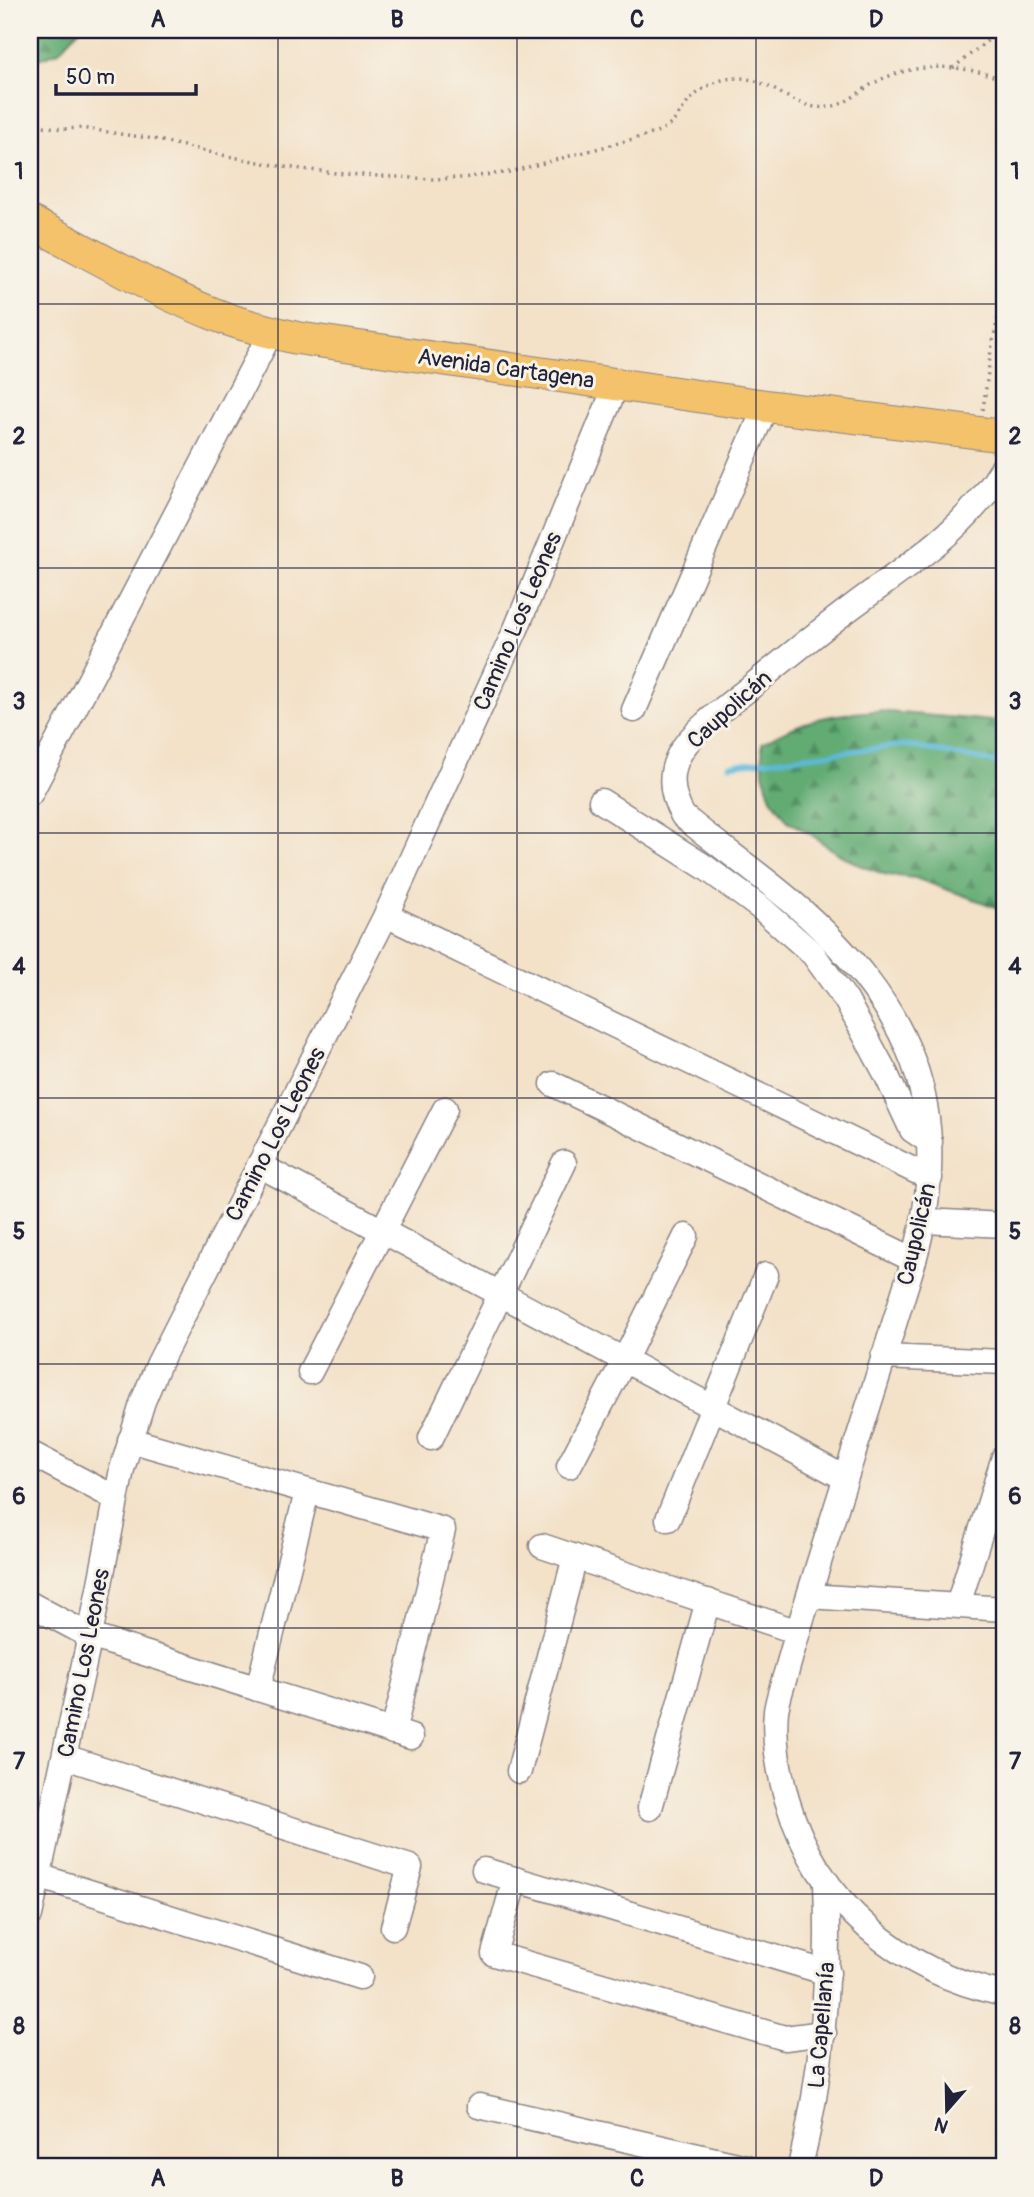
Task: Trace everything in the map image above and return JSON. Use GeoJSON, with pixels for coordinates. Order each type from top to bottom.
{"type":"FeatureCollection","features":[{"type":"Feature","properties":{"kind":"main road","name":"Avenida Cartagena"},"geometry":{"type":"LineString","coordinates":[[30,222],[195,306],[232,321],[297,338],[766,406],[993,434]]}},
{"type":"Feature","properties":{"kind":"street"},"geometry":{"type":"LineString","coordinates":[[30,794],[271,332]]}},
{"type":"Feature","properties":{"kind":"street","name":"Camino Los Leones"},"geometry":{"type":"LineString","coordinates":[[30,1915],[90,1636],[115,1498],[130,1440],[159,1363],[386,915],[516,629],[617,383]]}},
{"type":"Feature","properties":{"kind":"street"},"geometry":{"type":"LineString","coordinates":[[634,710],[766,406]]}},
{"type":"Feature","properties":{"kind":"street","name":"Caupolicán"},"geometry":{"type":"LineString","coordinates":[[1004,466],[983,499],[957,527],[844,613],[693,737],[679,754],[672,775],[674,797],[683,816],[793,902],[870,982],[896,1023],[916,1068],[930,1142],[930,1178],[924,1221],[914,1260],[776,1710],[778,1762],[783,1787],[800,1837],[826,1882],[862,1924],[906,1957],[956,1982],[1004,1994]]}},
{"type":"Feature","properties":{"kind":"street"},"geometry":{"type":"LineString","coordinates":[[601,802],[705,867],[762,909],[813,954],[846,1000],[885,1072],[912,1130],[930,1142]]}},
{"type":"Feature","properties":{"kind":"street"},"geometry":{"type":"LineString","coordinates":[[386,915],[930,1178]]}},
{"type":"Feature","properties":{"kind":"street"},"geometry":{"type":"LineString","coordinates":[[553,1084],[914,1260]]}},
{"type":"Feature","properties":{"kind":"street"},"geometry":{"type":"LineString","coordinates":[[310,1372],[445,1109]]}},
{"type":"Feature","properties":{"kind":"street"},"geometry":{"type":"LineString","coordinates":[[431,1438],[564,1163]]}},
{"type":"Feature","properties":{"kind":"street"},"geometry":{"type":"LineString","coordinates":[[259,1165],[845,1478]]}},
{"type":"Feature","properties":{"kind":"street"},"geometry":{"type":"LineString","coordinates":[[924,1221],[1004,1225]]}},
{"type":"Feature","properties":{"kind":"street"},"geometry":{"type":"LineString","coordinates":[[569,1466],[685,1236]]}},
{"type":"Feature","properties":{"kind":"street"},"geometry":{"type":"LineString","coordinates":[[668,1518],[766,1275]]}},
{"type":"Feature","properties":{"kind":"street"},"geometry":{"type":"LineString","coordinates":[[884,1357],[1004,1362]]}},
{"type":"Feature","properties":{"kind":"street"},"geometry":{"type":"LineString","coordinates":[[30,1604],[90,1636],[402,1735],[443,1530],[130,1440]]}},
{"type":"Feature","properties":{"kind":"street"},"geometry":{"type":"LineString","coordinates":[[30,1453],[115,1498]]}},
{"type":"Feature","properties":{"kind":"street"},"geometry":{"type":"LineString","coordinates":[[957,1605],[994,1526],[1004,1457]]}},
{"type":"Feature","properties":{"kind":"street"},"geometry":{"type":"LineString","coordinates":[[258,1689],[307,1492]]}},
{"type":"Feature","properties":{"kind":"street"},"geometry":{"type":"LineString","coordinates":[[542,1546],[798,1632]]}},
{"type":"Feature","properties":{"kind":"street"},"geometry":{"type":"LineString","coordinates":[[519,1771],[575,1557]]}},
{"type":"Feature","properties":{"kind":"street"},"geometry":{"type":"LineString","coordinates":[[809,1596],[1004,1609]]}},
{"type":"Feature","properties":{"kind":"street"},"geometry":{"type":"LineString","coordinates":[[650,1808],[708,1601]]}},
{"type":"Feature","properties":{"kind":"street"},"geometry":{"type":"LineString","coordinates":[[65,1757],[410,1867],[393,1927]]}},
{"type":"Feature","properties":{"kind":"street"},"geometry":{"type":"LineString","coordinates":[[484,1870],[828,1973]]}},
{"type":"Feature","properties":{"kind":"street"},"geometry":{"type":"LineString","coordinates":[[38,1875],[360,1977]]}},
{"type":"Feature","properties":{"kind":"street"},"geometry":{"type":"LineString","coordinates":[[515,1879],[494,1954],[785,2038],[824,2033]]}},
{"type":"Feature","properties":{"kind":"street","name":"La Capellanía"},"geometry":{"type":"LineString","coordinates":[[800,2167],[818,2082],[824,2033],[828,1973],[826,1882]]}},
{"type":"Feature","properties":{"kind":"street"},"geometry":{"type":"LineString","coordinates":[[479,2106],[746,2167]]}},
{"type":"Feature","properties":{"kind":"path"},"geometry":{"type":"LineString","coordinates":[[953,68],[1001,30]]}},
{"type":"Feature","properties":{"kind":"path"},"geometry":{"type":"LineString","coordinates":[[30,124],[63,129],[81,128],[154,139],[232,158],[305,170],[403,178],[462,178],[510,172],[652,134],[670,124],[703,89],[726,79],[762,82],[799,102],[818,108],[847,102],[877,81],[923,68],[974,71],[1004,80]]}},
{"type":"Feature","properties":{"kind":"path"},"geometry":{"type":"LineString","coordinates":[[993,434],[991,350],[1004,290]]}},
{"type":"Feature","properties":{"kind":"green space"},"geometry":{"type":"Polygon","coordinates":[[[30,30],[79,30],[58,52],[30,62],[30,30]]]}},
{"type":"Feature","properties":{"kind":"green space"},"geometry":{"type":"Polygon","coordinates":[[[877,711],[1004,722],[1004,910],[915,878],[887,875],[859,865],[788,821],[771,798],[763,773],[762,743],[791,728],[817,719],[877,711]]]}},
{"type":"Feature","properties":{"kind":"waterway"},"geometry":{"type":"LineString","coordinates":[[729,765],[904,745],[1004,764]]}}]}
